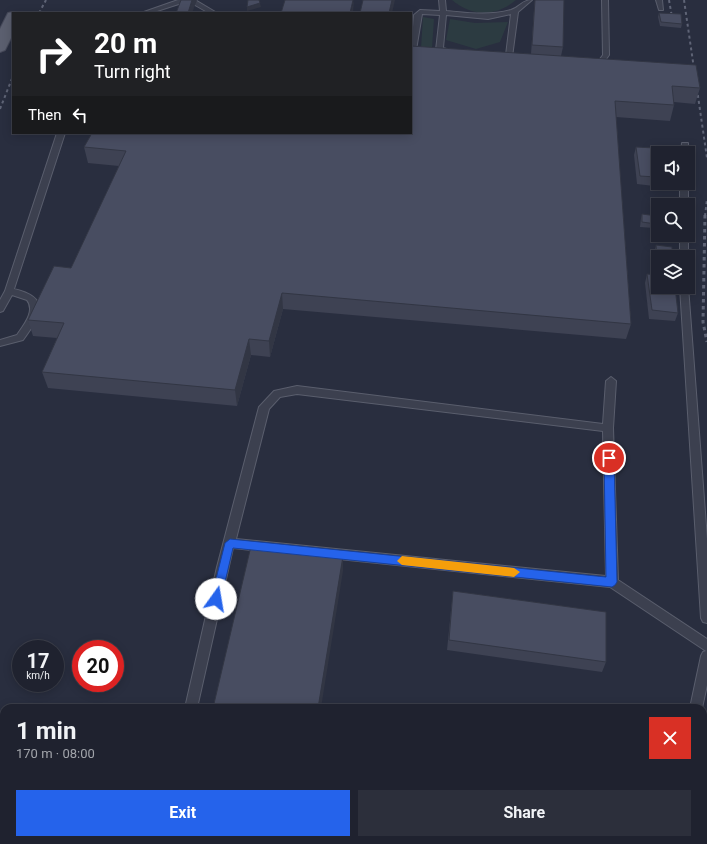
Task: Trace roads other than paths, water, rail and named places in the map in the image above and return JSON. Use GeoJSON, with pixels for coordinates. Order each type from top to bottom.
{"type":"FeatureCollection","features":[{"type":"Feature","properties":{"kind":"main road"},"geometry":{"type":"LineString","coordinates":[[14,12],[20,0]]}},
{"type":"Feature","properties":{"kind":"main road"},"geometry":{"type":"LineString","coordinates":[[0,47],[12,18]]}},
{"type":"Feature","properties":{"kind":"lane"},"geometry":{"type":"LineString","coordinates":[[147,12],[184,0]]}},
{"type":"Feature","properties":{"kind":"lane"},"geometry":{"type":"LineString","coordinates":[[190,0],[212,12]]}},
{"type":"Feature","properties":{"kind":"lane"},"geometry":{"type":"LineString","coordinates":[[442,0],[442,13],[435,50],[454,52]]}},
{"type":"Feature","properties":{"kind":"lane"},"geometry":{"type":"LineString","coordinates":[[414,50],[417,15],[420,12],[488,17],[515,11],[529,0]]}},
{"type":"Feature","properties":{"kind":"lane"},"geometry":{"type":"LineString","coordinates":[[585,62],[602,61],[606,55],[605,0]]}},
{"type":"Feature","properties":{"kind":"lane"},"geometry":{"type":"LineString","coordinates":[[659,0],[661,9]]}},
{"type":"Feature","properties":{"kind":"lane"},"geometry":{"type":"LineString","coordinates":[[494,56],[513,57],[515,11]]}},
{"type":"Feature","properties":{"kind":"lane"},"geometry":{"type":"LineString","coordinates":[[0,309],[9,291],[61,134]]}},
{"type":"Feature","properties":{"kind":"lane"},"geometry":{"type":"LineString","coordinates":[[0,343],[20,338],[34,314],[35,304],[30,298],[9,291]]}},
{"type":"Feature","properties":{"kind":"lane"},"geometry":{"type":"LineString","coordinates":[[684,294],[707,618]]}},
{"type":"Feature","properties":{"kind":"lane"},"geometry":{"type":"LineString","coordinates":[[611,382],[608,428],[612,582]]}},
{"type":"Feature","properties":{"kind":"lane"},"geometry":{"type":"LineString","coordinates":[[192,704],[264,406],[277,394],[297,390],[608,428]]}},
{"type":"Feature","properties":{"kind":"lane"},"geometry":{"type":"LineString","coordinates":[[230,543],[612,582],[707,646]]}},
{"type":"Feature","properties":{"kind":"lane"},"geometry":{"type":"LineString","coordinates":[[697,704],[707,656]]}},
{"type":"Feature","properties":{"kind":"railway"},"geometry":{"type":"LineString","coordinates":[[40,12],[46,0]]}},
{"type":"Feature","properties":{"kind":"railway"},"geometry":{"type":"LineString","coordinates":[[669,0],[672,17]]}},
{"type":"Feature","properties":{"kind":"railway"},"geometry":{"type":"LineString","coordinates":[[684,0],[707,158]]}},
{"type":"Feature","properties":{"kind":"railway"},"geometry":{"type":"LineString","coordinates":[[0,109],[12,79]]}},
{"type":"Feature","properties":{"kind":"railway"},"geometry":{"type":"LineString","coordinates":[[705,216],[707,199]]}},
{"type":"Feature","properties":{"kind":"railway"},"geometry":{"type":"LineString","coordinates":[[705,215],[703,322],[707,342]]}}]}
